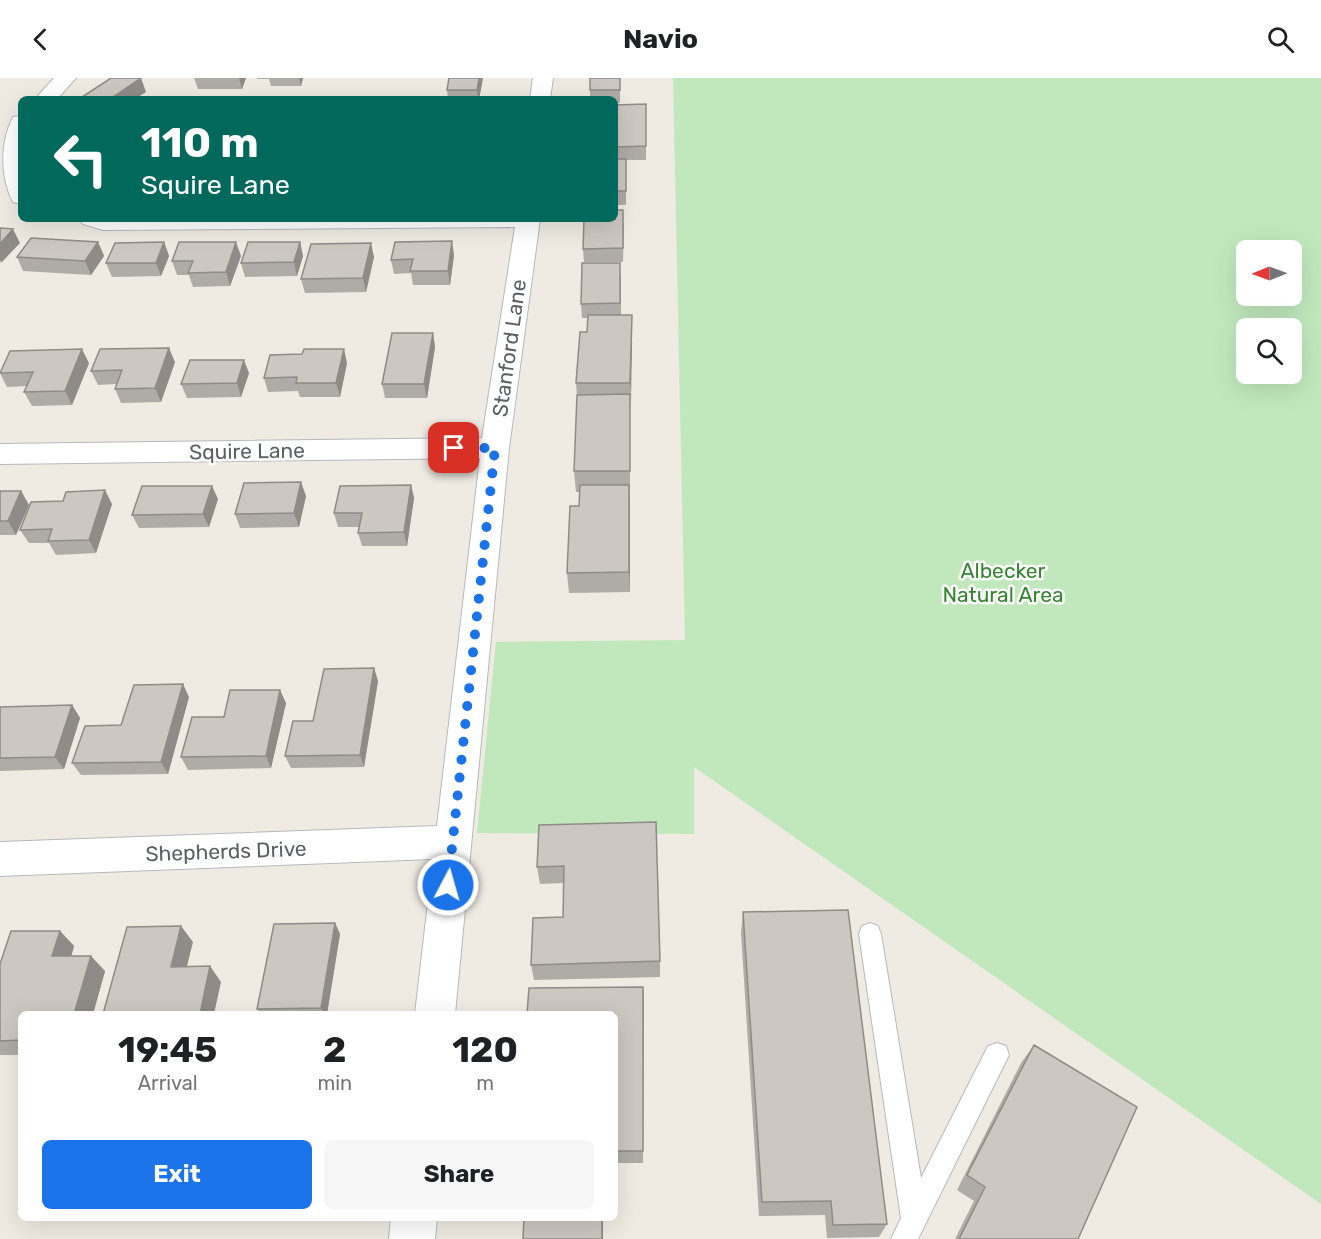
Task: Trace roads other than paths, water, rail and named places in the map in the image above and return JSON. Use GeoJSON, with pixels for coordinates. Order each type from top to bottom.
{"type":"FeatureCollection","features":[{"type":"Feature","properties":{"kind":"street"},"geometry":{"type":"LineString","coordinates":[[48,96],[66,78]]}},
{"type":"Feature","properties":{"kind":"street"},"geometry":{"type":"LineString","coordinates":[[540,96],[543,78]]}},
{"type":"Feature","properties":{"kind":"street"},"geometry":{"type":"LineString","coordinates":[[18,129],[8,158],[18,188]]}},
{"type":"Feature","properties":{"kind":"street"},"geometry":{"type":"LineString","coordinates":[[100,222],[245,222]]}},
{"type":"Feature","properties":{"kind":"street","name":"Stanford Lane"},"geometry":{"type":"LineString","coordinates":[[435,1011],[495,448],[528,222]]}},
{"type":"Feature","properties":{"kind":"street","name":"Squire Lane"},"geometry":{"type":"LineString","coordinates":[[0,454],[495,448]]}},
{"type":"Feature","properties":{"kind":"street","name":"Shepherds Drive"},"geometry":{"type":"LineString","coordinates":[[0,860],[452,842]]}},
{"type":"Feature","properties":{"kind":"street"},"geometry":{"type":"LineString","coordinates":[[412,1239],[414,1221]]}},
{"type":"Feature","properties":{"kind":"lane"},"geometry":{"type":"LineString","coordinates":[[870,934],[909,1229]]}},
{"type":"Feature","properties":{"kind":"lane"},"geometry":{"type":"LineString","coordinates":[[909,1229],[998,1054]]}},
{"type":"Feature","properties":{"kind":"park label","name":"Albecker Natural Area"},"geometry":{"type":"Point","coordinates":[1003,582]}}]}
